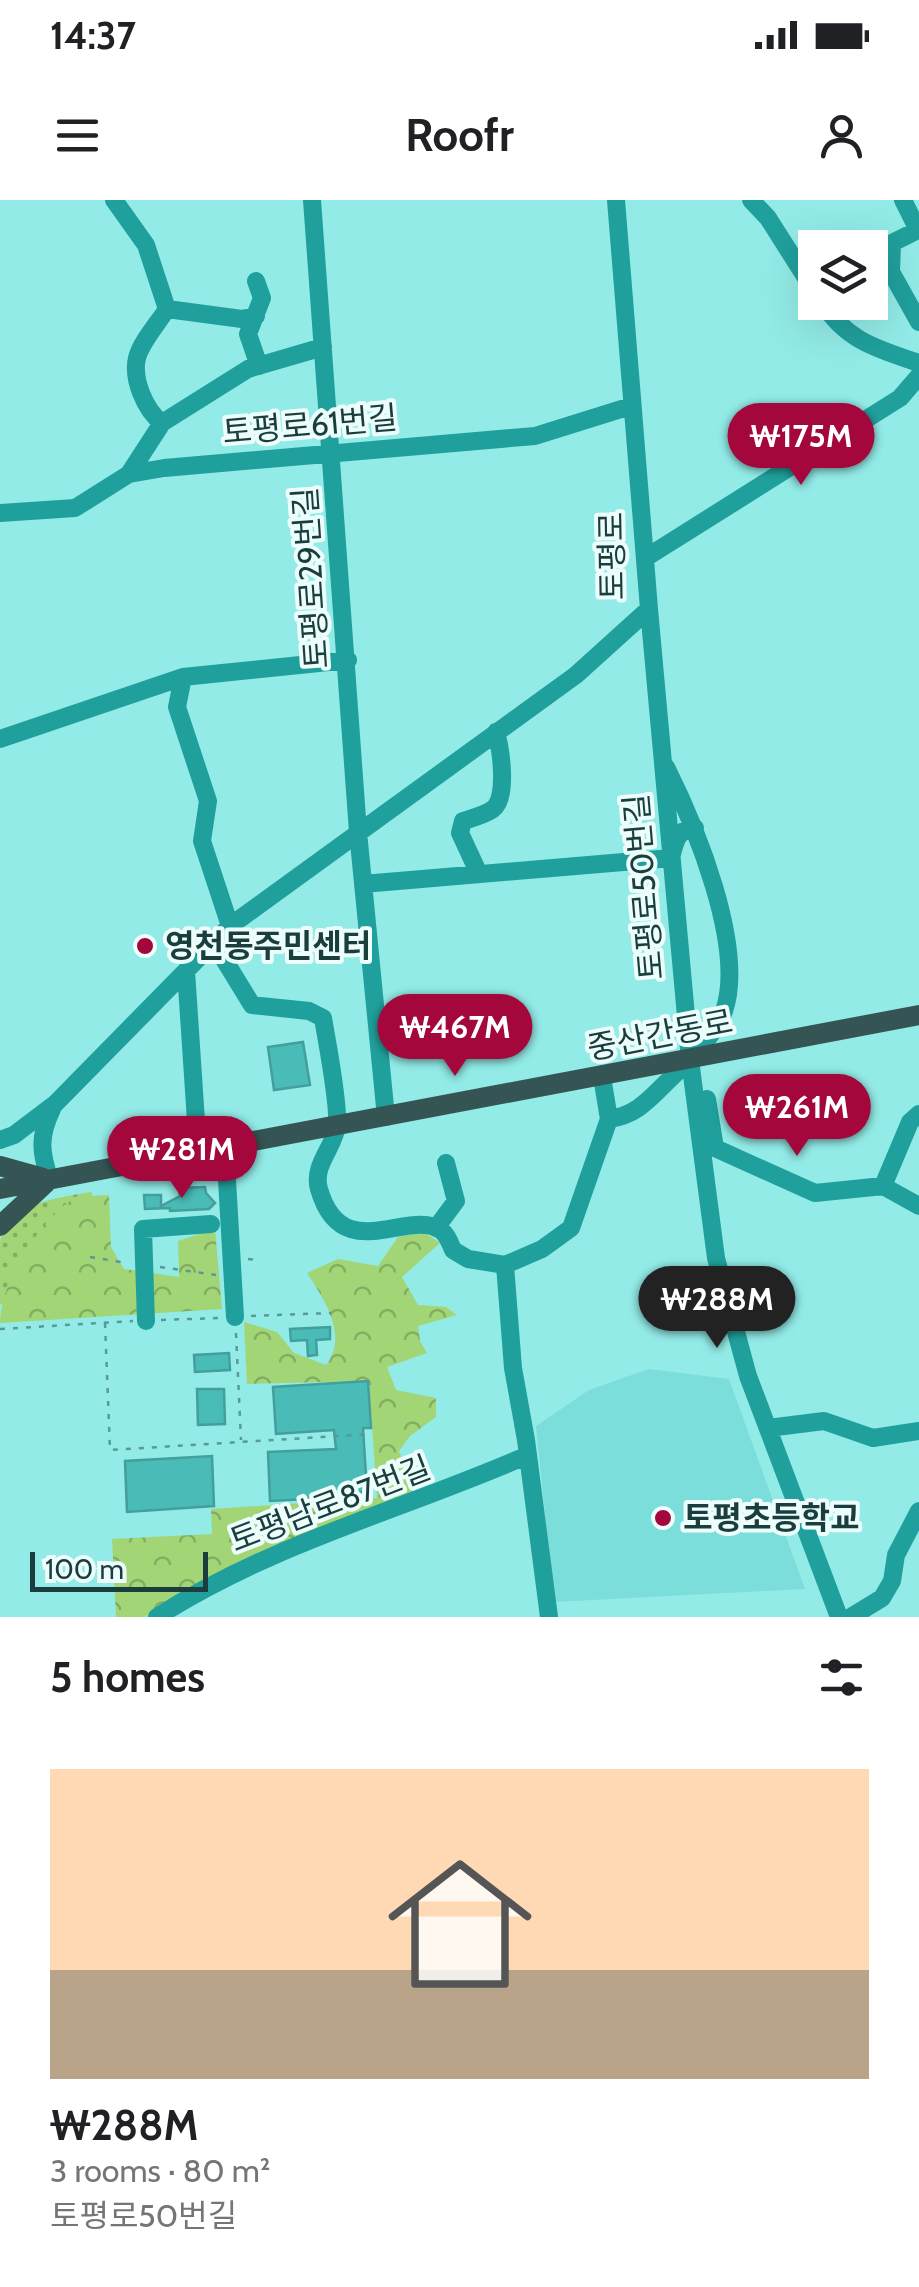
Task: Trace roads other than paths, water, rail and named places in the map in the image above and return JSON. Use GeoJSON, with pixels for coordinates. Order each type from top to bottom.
{"type":"FeatureCollection","features":[{"type":"Feature","properties":{"kind":"main road","name":"중산간동로"},"geometry":{"type":"LineString","coordinates":[[0,1189],[919,1016]]}},
{"type":"Feature","properties":{"kind":"main road"},"geometry":{"type":"LineString","coordinates":[[0,1166],[50,1180]]}},
{"type":"Feature","properties":{"kind":"main road"},"geometry":{"type":"LineString","coordinates":[[0,1226],[50,1180]]}},
{"type":"Feature","properties":{"kind":"street"},"geometry":{"type":"LineString","coordinates":[[114,200],[146,244],[167,309]]}},
{"type":"Feature","properties":{"kind":"street","name":"토평로29번길"},"geometry":{"type":"LineString","coordinates":[[312,200],[358,832]]}},
{"type":"Feature","properties":{"kind":"street"},"geometry":{"type":"LineString","coordinates":[[616,209],[632,200]]}},
{"type":"Feature","properties":{"kind":"street"},"geometry":{"type":"LineString","coordinates":[[751,200],[768,218],[798,265]]}},
{"type":"Feature","properties":{"kind":"street"},"geometry":{"type":"LineString","coordinates":[[903,200],[918,230],[892,243],[891,272],[919,322]]}},
{"type":"Feature","properties":{"kind":"street","name":"토평로"},"geometry":{"type":"LineString","coordinates":[[0,1140],[14,1135],[55,1104],[230,926],[576,675],[649,608],[616,209]]}},
{"type":"Feature","properties":{"kind":"street"},"geometry":{"type":"LineString","coordinates":[[256,281],[262,298],[248,334],[258,366]]}},
{"type":"Feature","properties":{"kind":"street"},"geometry":{"type":"LineString","coordinates":[[167,309],[242,320],[256,316]]}},
{"type":"Feature","properties":{"kind":"street"},"geometry":{"type":"LineString","coordinates":[[162,422],[150,414],[137,379],[137,356],[167,309]]}},
{"type":"Feature","properties":{"kind":"street"},"geometry":{"type":"LineString","coordinates":[[833,320],[871,347],[919,363]]}},
{"type":"Feature","properties":{"kind":"street"},"geometry":{"type":"LineString","coordinates":[[129,474],[162,422],[248,369],[324,348]]}},
{"type":"Feature","properties":{"kind":"street"},"geometry":{"type":"LineString","coordinates":[[647,557],[900,398],[919,376]]}},
{"type":"Feature","properties":{"kind":"street","name":"토평로61번길"},"geometry":{"type":"LineString","coordinates":[[0,512],[75,508],[129,474],[535,436],[631,406]]}},
{"type":"Feature","properties":{"kind":"street","name":"토평로50번길"},"geometry":{"type":"LineString","coordinates":[[649,608],[671,858],[716,1258],[748,1376],[839,1617]]}},
{"type":"Feature","properties":{"kind":"street"},"geometry":{"type":"LineString","coordinates":[[0,740],[184,677],[348,660]]}},
{"type":"Feature","properties":{"kind":"street"},"geometry":{"type":"LineString","coordinates":[[184,677],[177,707],[208,802],[202,841],[230,926]]}},
{"type":"Feature","properties":{"kind":"street"},"geometry":{"type":"LineString","coordinates":[[479,874],[460,833],[463,822],[495,808],[500,801],[503,754],[496,732]]}},
{"type":"Feature","properties":{"kind":"street"},"geometry":{"type":"LineString","coordinates":[[609,1119],[630,1116],[696,1059],[724,1012],[731,955],[695,828],[662,760]]}},
{"type":"Feature","properties":{"kind":"street"},"geometry":{"type":"LineString","coordinates":[[363,884],[671,858],[676,837],[687,828],[695,828]]}},
{"type":"Feature","properties":{"kind":"street"},"geometry":{"type":"LineString","coordinates":[[358,832],[386,1117]]}},
{"type":"Feature","properties":{"kind":"street"},"geometry":{"type":"LineString","coordinates":[[214,943],[252,1006],[309,1011],[322,1018],[337,1126],[318,1169],[317,1185],[335,1218],[351,1230],[436,1228],[446,1233],[453,1250],[468,1259],[504,1265],[542,1249],[571,1228],[609,1119],[602,1076]]}},
{"type":"Feature","properties":{"kind":"street"},"geometry":{"type":"LineString","coordinates":[[186,971],[198,1151]]}},
{"type":"Feature","properties":{"kind":"street"},"geometry":{"type":"LineString","coordinates":[[696,1059],[715,1148],[815,1193],[882,1186],[919,1206]]}},
{"type":"Feature","properties":{"kind":"street"},"geometry":{"type":"LineString","coordinates":[[50,1180],[41,1153],[42,1131],[55,1104]]}},
{"type":"Feature","properties":{"kind":"street"},"geometry":{"type":"LineString","coordinates":[[882,1186],[910,1122],[919,1114]]}},
{"type":"Feature","properties":{"kind":"street"},"geometry":{"type":"LineString","coordinates":[[225,1146],[235,1317]]}},
{"type":"Feature","properties":{"kind":"street"},"geometry":{"type":"LineString","coordinates":[[436,1228],[456,1200],[446,1163]]}},
{"type":"Feature","properties":{"kind":"street"},"geometry":{"type":"LineString","coordinates":[[146,1321],[143,1228],[211,1224]]}},
{"type":"Feature","properties":{"kind":"street"},"geometry":{"type":"LineString","coordinates":[[504,1265],[513,1368],[549,1617]]}},
{"type":"Feature","properties":{"kind":"street"},"geometry":{"type":"LineString","coordinates":[[768,1428],[824,1421],[873,1438],[919,1432]]}},
{"type":"Feature","properties":{"kind":"street","name":"토평남로87번길"},"geometry":{"type":"LineString","coordinates":[[157,1617],[206,1586],[340,1526],[450,1489],[528,1455]]}},
{"type":"Feature","properties":{"kind":"street"},"geometry":{"type":"LineString","coordinates":[[851,1617],[882,1598],[892,1582],[896,1555],[919,1511]]}},
{"type":"Feature","properties":{"kind":"place","name":"영천동주민센터"},"geometry":{"type":"Point","coordinates":[145,946]}},
{"type":"Feature","properties":{"kind":"place","name":"토평초등학교"},"geometry":{"type":"Point","coordinates":[663,1518]}}]}
